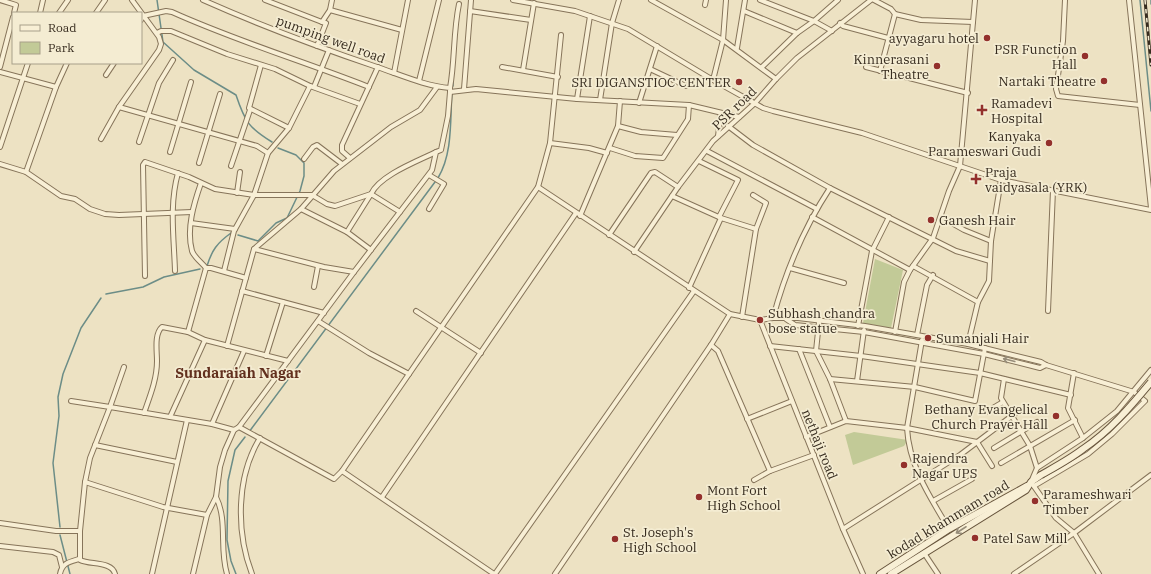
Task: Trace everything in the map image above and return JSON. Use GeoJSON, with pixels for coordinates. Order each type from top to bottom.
{"type":"FeatureCollection","features":[{"type":"Feature","properties":{"kind":"main road","name":"kodad khammam road"},"geometry":{"type":"LineString","coordinates":[[891,574],[1026,490],[1041,476],[1084,449],[1103,434],[1129,408],[1151,382]]}},
{"type":"Feature","properties":{"kind":"main road","name":"kodad khammam road"},"geometry":{"type":"LineString","coordinates":[[880,574],[949,529],[1016,490],[1031,485]]}},
{"type":"Feature","properties":{"kind":"street"},"geometry":{"type":"LineString","coordinates":[[0,0],[16,5]]}},
{"type":"Feature","properties":{"kind":"street"},"geometry":{"type":"LineString","coordinates":[[14,12],[17,0]]}},
{"type":"Feature","properties":{"kind":"street"},"geometry":{"type":"LineString","coordinates":[[40,12],[44,0]]}},
{"type":"Feature","properties":{"kind":"street"},"geometry":{"type":"LineString","coordinates":[[60,12],[68,0]]}},
{"type":"Feature","properties":{"kind":"street"},"geometry":{"type":"LineString","coordinates":[[97,12],[105,0]]}},
{"type":"Feature","properties":{"kind":"street"},"geometry":{"type":"LineString","coordinates":[[132,0],[139,12]]}},
{"type":"Feature","properties":{"kind":"street","name":"pumping well road"},"geometry":{"type":"LineString","coordinates":[[202,0],[317,46],[419,82],[450,91]]}},
{"type":"Feature","properties":{"kind":"street"},"geometry":{"type":"LineString","coordinates":[[265,0],[326,23],[317,46]]}},
{"type":"Feature","properties":{"kind":"street"},"geometry":{"type":"LineString","coordinates":[[322,22],[330,10],[332,0]]}},
{"type":"Feature","properties":{"kind":"street"},"geometry":{"type":"LineString","coordinates":[[394,73],[408,0]]}},
{"type":"Feature","properties":{"kind":"street"},"geometry":{"type":"LineString","coordinates":[[419,82],[439,0]]}},
{"type":"Feature","properties":{"kind":"street"},"geometry":{"type":"LineString","coordinates":[[464,89],[471,0]]}},
{"type":"Feature","properties":{"kind":"street"},"geometry":{"type":"LineString","coordinates":[[513,0],[534,3],[590,16],[612,23],[635,33],[713,80],[773,111],[862,133],[1001,180],[1151,209],[1129,0]]}},
{"type":"Feature","properties":{"kind":"street"},"geometry":{"type":"LineString","coordinates":[[600,100],[612,23],[619,0]]}},
{"type":"Feature","properties":{"kind":"street"},"geometry":{"type":"LineString","coordinates":[[651,0],[736,48],[776,79]]}},
{"type":"Feature","properties":{"kind":"street"},"geometry":{"type":"LineString","coordinates":[[704,5],[706,0]]}},
{"type":"Feature","properties":{"kind":"street"},"geometry":{"type":"LineString","coordinates":[[713,80],[723,40],[726,0]]}},
{"type":"Feature","properties":{"kind":"street"},"geometry":{"type":"LineString","coordinates":[[736,48],[745,0]]}},
{"type":"Feature","properties":{"kind":"street"},"geometry":{"type":"LineString","coordinates":[[760,0],[814,21],[832,31]]}},
{"type":"Feature","properties":{"kind":"street"},"geometry":{"type":"LineString","coordinates":[[762,67],[797,33],[814,21],[838,0]]}},
{"type":"Feature","properties":{"kind":"street"},"geometry":{"type":"LineString","coordinates":[[873,0],[891,9],[896,14],[921,20],[973,22]]}},
{"type":"Feature","properties":{"kind":"street","name":"PSR road"},"geometry":{"type":"LineString","coordinates":[[634,252],[678,187],[728,126],[755,103],[797,58],[840,23],[873,0]]}},
{"type":"Feature","properties":{"kind":"street"},"geometry":{"type":"LineString","coordinates":[[895,332],[904,282],[911,268],[933,238],[949,191],[960,166],[968,93],[975,0]]}},
{"type":"Feature","properties":{"kind":"street"},"geometry":{"type":"LineString","coordinates":[[1065,0],[1063,41],[1056,89],[1058,96],[1140,106]]}},
{"type":"Feature","properties":{"kind":"street"},"geometry":{"type":"LineString","coordinates":[[523,70],[534,3]]}},
{"type":"Feature","properties":{"kind":"street"},"geometry":{"type":"LineString","coordinates":[[346,232],[376,185],[388,177],[441,150],[448,116],[453,75],[454,28],[459,4]]}},
{"type":"Feature","properties":{"kind":"street"},"geometry":{"type":"LineString","coordinates":[[330,10],[402,30]]}},
{"type":"Feature","properties":{"kind":"street"},"geometry":{"type":"LineString","coordinates":[[142,18],[166,11],[172,12],[218,32],[321,68],[369,87]]}},
{"type":"Feature","properties":{"kind":"street"},"geometry":{"type":"LineString","coordinates":[[470,11],[531,20]]}},
{"type":"Feature","properties":{"kind":"street"},"geometry":{"type":"LineString","coordinates":[[744,11],[797,33]]}},
{"type":"Feature","properties":{"kind":"street"},"geometry":{"type":"LineString","coordinates":[[880,71],[888,38],[896,14]]}},
{"type":"Feature","properties":{"kind":"street"},"geometry":{"type":"LineString","coordinates":[[577,99],[590,16]]}},
{"type":"Feature","properties":{"kind":"street"},"geometry":{"type":"LineString","coordinates":[[101,139],[118,107],[159,50],[161,41],[159,32],[142,18]]}},
{"type":"Feature","properties":{"kind":"street"},"geometry":{"type":"LineString","coordinates":[[0,67],[12,21]]}},
{"type":"Feature","properties":{"kind":"street"},"geometry":{"type":"LineString","coordinates":[[840,23],[843,26],[888,38]]}},
{"type":"Feature","properties":{"kind":"street"},"geometry":{"type":"LineString","coordinates":[[159,32],[170,31],[360,104]]}},
{"type":"Feature","properties":{"kind":"street"},"geometry":{"type":"LineString","coordinates":[[239,427],[334,479],[342,471],[538,187],[550,143],[554,97],[558,77],[561,35]]}},
{"type":"Feature","properties":{"kind":"street"},"geometry":{"type":"LineString","coordinates":[[639,103],[656,46]]}},
{"type":"Feature","properties":{"kind":"street"},"geometry":{"type":"LineString","coordinates":[[224,271],[235,230],[254,195],[268,153],[289,128],[312,86],[329,50]]}},
{"type":"Feature","properties":{"kind":"street"},"geometry":{"type":"LineString","coordinates":[[139,142],[159,83],[173,60]]}},
{"type":"Feature","properties":{"kind":"street"},"geometry":{"type":"LineString","coordinates":[[0,147],[28,64]]}},
{"type":"Feature","properties":{"kind":"street"},"geometry":{"type":"LineString","coordinates":[[26,172],[56,87],[67,64]]}},
{"type":"Feature","properties":{"kind":"street"},"geometry":{"type":"LineString","coordinates":[[106,75],[113,64]]}},
{"type":"Feature","properties":{"kind":"street"},"geometry":{"type":"LineString","coordinates":[[231,166],[250,110],[249,106],[261,65]]}},
{"type":"Feature","properties":{"kind":"street"},"geometry":{"type":"LineString","coordinates":[[350,158],[342,151],[342,146],[378,67]]}},
{"type":"Feature","properties":{"kind":"street"},"geometry":{"type":"LineString","coordinates":[[502,67],[558,77]]}},
{"type":"Feature","properties":{"kind":"street"},"geometry":{"type":"LineString","coordinates":[[866,67],[968,93]]}},
{"type":"Feature","properties":{"kind":"street"},"geometry":{"type":"LineString","coordinates":[[650,69],[686,86]]}},
{"type":"Feature","properties":{"kind":"street"},"geometry":{"type":"LineString","coordinates":[[0,72],[56,87]]}},
{"type":"Feature","properties":{"kind":"street"},"geometry":{"type":"LineString","coordinates":[[170,152],[191,82]]}},
{"type":"Feature","properties":{"kind":"street"},"geometry":{"type":"LineString","coordinates":[[227,346],[254,249],[301,209],[342,164],[391,128],[420,110],[437,87]]}},
{"type":"Feature","properties":{"kind":"street"},"geometry":{"type":"LineString","coordinates":[[450,91],[464,89],[577,99],[689,105],[739,117]]}},
{"type":"Feature","properties":{"kind":"street"},"geometry":{"type":"LineString","coordinates":[[199,163],[220,94]]}},
{"type":"Feature","properties":{"kind":"street"},"geometry":{"type":"LineString","coordinates":[[580,216],[618,126],[620,101]]}},
{"type":"Feature","properties":{"kind":"street"},"geometry":{"type":"LineString","coordinates":[[610,148],[635,156],[663,158],[688,119],[689,105]]}},
{"type":"Feature","properties":{"kind":"street"},"geometry":{"type":"LineString","coordinates":[[118,107],[148,114],[257,146],[268,153]]}},
{"type":"Feature","properties":{"kind":"street"},"geometry":{"type":"LineString","coordinates":[[250,110],[289,128]]}},
{"type":"Feature","properties":{"kind":"street"},"geometry":{"type":"LineString","coordinates":[[718,137],[721,113]]}},
{"type":"Feature","properties":{"kind":"street"},"geometry":{"type":"LineString","coordinates":[[618,126],[641,132],[677,135]]}},
{"type":"Feature","properties":{"kind":"street"},"geometry":{"type":"LineString","coordinates":[[728,126],[752,145],[830,188],[963,254],[990,262]]}},
{"type":"Feature","properties":{"kind":"street"},"geometry":{"type":"LineString","coordinates":[[550,143],[589,148],[607,153]]}},
{"type":"Feature","properties":{"kind":"street"},"geometry":{"type":"LineString","coordinates":[[304,159],[313,147],[317,145],[342,164]]}},
{"type":"Feature","properties":{"kind":"street"},"geometry":{"type":"LineString","coordinates":[[706,151],[816,209]]}},
{"type":"Feature","properties":{"kind":"street"},"geometry":{"type":"LineString","coordinates":[[192,574],[207,515],[216,497],[220,467],[234,430],[239,427],[432,170],[436,152]]}},
{"type":"Feature","properties":{"kind":"street"},"geometry":{"type":"LineString","coordinates":[[689,288],[738,180],[699,161]]}},
{"type":"Feature","properties":{"kind":"street"},"geometry":{"type":"LineString","coordinates":[[145,276],[144,163],[178,173],[202,182],[215,189],[237,193],[254,195],[312,196],[327,204],[335,206],[371,194]]}},
{"type":"Feature","properties":{"kind":"street"},"geometry":{"type":"LineString","coordinates":[[0,164],[26,172],[45,184],[57,194],[78,201],[95,212],[119,215],[192,212]]}},
{"type":"Feature","properties":{"kind":"street"},"geometry":{"type":"LineString","coordinates":[[237,193],[240,172]]}},
{"type":"Feature","properties":{"kind":"street"},"geometry":{"type":"LineString","coordinates":[[609,235],[651,173],[655,172],[678,187]]}},
{"type":"Feature","properties":{"kind":"street"},"geometry":{"type":"LineString","coordinates":[[175,271],[172,212],[174,188],[178,173]]}},
{"type":"Feature","properties":{"kind":"street"},"geometry":{"type":"LineString","coordinates":[[429,174],[444,184],[429,209]]}},
{"type":"Feature","properties":{"kind":"street"},"geometry":{"type":"LineString","coordinates":[[968,344],[978,302],[989,281],[991,241],[1001,180]]}},
{"type":"Feature","properties":{"kind":"street"},"geometry":{"type":"LineString","coordinates":[[202,182],[192,212],[192,252],[206,268],[224,271],[246,278]]}},
{"type":"Feature","properties":{"kind":"street"},"geometry":{"type":"LineString","coordinates":[[538,187],[634,252],[730,314],[760,320],[773,318],[798,318],[818,322],[865,326],[968,344],[1041,362],[1046,366],[1074,373],[1134,392],[1145,401],[1112,434],[1088,454],[1031,485]]}},
{"type":"Feature","properties":{"kind":"street"},"geometry":{"type":"LineString","coordinates":[[773,318],[790,268],[812,217],[830,188]]}},
{"type":"Feature","properties":{"kind":"street"},"geometry":{"type":"LineString","coordinates":[[1048,310],[1053,190]]}},
{"type":"Feature","properties":{"kind":"street"},"geometry":{"type":"LineString","coordinates":[[371,194],[400,212]]}},
{"type":"Feature","properties":{"kind":"street"},"geometry":{"type":"LineString","coordinates":[[742,317],[756,230],[766,204],[765,201],[753,195]]}},
{"type":"Feature","properties":{"kind":"street"},"geometry":{"type":"LineString","coordinates":[[672,196],[720,217],[756,230]]}},
{"type":"Feature","properties":{"kind":"street"},"geometry":{"type":"LineString","coordinates":[[301,209],[346,232],[371,250]]}},
{"type":"Feature","properties":{"kind":"street"},"geometry":{"type":"LineString","coordinates":[[382,497],[576,213]]}},
{"type":"Feature","properties":{"kind":"street"},"geometry":{"type":"LineString","coordinates":[[812,217],[872,251],[911,268],[933,275],[978,302]]}},
{"type":"Feature","properties":{"kind":"street"},"geometry":{"type":"LineString","coordinates":[[858,326],[872,251],[889,217]]}},
{"type":"Feature","properties":{"kind":"street"},"geometry":{"type":"LineString","coordinates":[[941,217],[964,230],[991,241]]}},
{"type":"Feature","properties":{"kind":"street"},"geometry":{"type":"LineString","coordinates":[[191,223],[235,230]]}},
{"type":"Feature","properties":{"kind":"street"},"geometry":{"type":"LineString","coordinates":[[254,249],[318,266],[354,272]]}},
{"type":"Feature","properties":{"kind":"street"},"geometry":{"type":"LineString","coordinates":[[314,287],[318,266]]}},
{"type":"Feature","properties":{"kind":"street"},"geometry":{"type":"LineString","coordinates":[[188,332],[206,268]]}},
{"type":"Feature","properties":{"kind":"street"},"geometry":{"type":"LineString","coordinates":[[790,268],[844,283]]}},
{"type":"Feature","properties":{"kind":"street"},"geometry":{"type":"LineString","coordinates":[[917,335],[927,284],[933,275]]}},
{"type":"Feature","properties":{"kind":"street"},"geometry":{"type":"LineString","coordinates":[[242,291],[324,312]]}},
{"type":"Feature","properties":{"kind":"street"},"geometry":{"type":"LineString","coordinates":[[342,471],[495,574],[694,291]]}},
{"type":"Feature","properties":{"kind":"street"},"geometry":{"type":"LineString","coordinates":[[266,356],[283,302]]}},
{"type":"Feature","properties":{"kind":"street"},"geometry":{"type":"LineString","coordinates":[[416,310],[481,353]]}},
{"type":"Feature","properties":{"kind":"street"},"geometry":{"type":"LineString","coordinates":[[555,574],[711,345],[730,314]]}},
{"type":"Feature","properties":{"kind":"street"},"geometry":{"type":"LineString","coordinates":[[786,319],[795,325],[864,332],[984,354],[1040,368],[1046,366]]}},
{"type":"Feature","properties":{"kind":"street","name":"nethaji road"},"geometry":{"type":"LineString","coordinates":[[760,320],[843,529],[863,574]]}},
{"type":"Feature","properties":{"kind":"street"},"geometry":{"type":"LineString","coordinates":[[318,321],[369,353],[409,374]]}},
{"type":"Feature","properties":{"kind":"street"},"geometry":{"type":"LineString","coordinates":[[818,322],[816,351],[830,379],[846,421]]}},
{"type":"Feature","properties":{"kind":"street"},"geometry":{"type":"LineString","coordinates":[[857,381],[865,326]]}},
{"type":"Feature","properties":{"kind":"street"},"geometry":{"type":"LineString","coordinates":[[144,413],[157,373],[157,339],[160,329],[167,327],[188,332],[205,340],[288,361]]}},
{"type":"Feature","properties":{"kind":"street"},"geometry":{"type":"LineString","coordinates":[[922,337],[907,428],[908,438],[920,480],[949,529]]}},
{"type":"Feature","properties":{"kind":"street"},"geometry":{"type":"LineString","coordinates":[[170,418],[205,340]]}},
{"type":"Feature","properties":{"kind":"street"},"geometry":{"type":"LineString","coordinates":[[711,345],[718,351],[770,471]]}},
{"type":"Feature","properties":{"kind":"street"},"geometry":{"type":"LineString","coordinates":[[770,346],[861,356],[980,373],[1071,395]]}},
{"type":"Feature","properties":{"kind":"street"},"geometry":{"type":"LineString","coordinates":[[830,379],[915,386],[975,401],[985,348]]}},
{"type":"Feature","properties":{"kind":"street"},"geometry":{"type":"LineString","coordinates":[[799,349],[830,427]]}},
{"type":"Feature","properties":{"kind":"street"},"geometry":{"type":"LineString","coordinates":[[212,424],[244,351]]}},
{"type":"Feature","properties":{"kind":"street"},"geometry":{"type":"LineString","coordinates":[[79,559],[85,482],[90,458],[124,367]]}},
{"type":"Feature","properties":{"kind":"street"},"geometry":{"type":"LineString","coordinates":[[1037,468],[1083,438],[1117,411],[1151,370]]}},
{"type":"Feature","properties":{"kind":"street"},"geometry":{"type":"LineString","coordinates":[[1074,373],[1068,408],[1083,438]]}},
{"type":"Feature","properties":{"kind":"street"},"geometry":{"type":"LineString","coordinates":[[1004,379],[1001,391],[1003,402],[1020,432],[1030,446],[1037,468],[1031,485]]}},
{"type":"Feature","properties":{"kind":"street"},"geometry":{"type":"LineString","coordinates":[[71,401],[212,424],[234,430]]}},
{"type":"Feature","properties":{"kind":"street"},"geometry":{"type":"LineString","coordinates":[[747,419],[792,401]]}},
{"type":"Feature","properties":{"kind":"street"},"geometry":{"type":"LineString","coordinates":[[986,412],[1003,402]]}},
{"type":"Feature","properties":{"kind":"street"},"geometry":{"type":"LineString","coordinates":[[843,529],[960,455],[1017,412]]}},
{"type":"Feature","properties":{"kind":"street"},"geometry":{"type":"LineString","coordinates":[[152,574],[187,420]]}},
{"type":"Feature","properties":{"kind":"street"},"geometry":{"type":"LineString","coordinates":[[1001,464],[1075,420]]}},
{"type":"Feature","properties":{"kind":"street"},"geometry":{"type":"LineString","coordinates":[[806,437],[846,421],[907,428],[977,442],[992,466]]}},
{"type":"Feature","properties":{"kind":"street"},"geometry":{"type":"LineString","coordinates":[[994,448],[1038,422]]}},
{"type":"Feature","properties":{"kind":"street"},"geometry":{"type":"LineString","coordinates":[[252,574],[243,547],[242,498],[247,466],[260,438]]}},
{"type":"Feature","properties":{"kind":"street"},"geometry":{"type":"LineString","coordinates":[[95,445],[177,462]]}},
{"type":"Feature","properties":{"kind":"street"},"geometry":{"type":"LineString","coordinates":[[754,480],[770,471],[814,455]]}},
{"type":"Feature","properties":{"kind":"street"},"geometry":{"type":"LineString","coordinates":[[1014,574],[1074,533],[1151,475]]}},
{"type":"Feature","properties":{"kind":"street"},"geometry":{"type":"LineString","coordinates":[[932,501],[972,479]]}},
{"type":"Feature","properties":{"kind":"street"},"geometry":{"type":"LineString","coordinates":[[85,482],[167,508],[207,515]]}},
{"type":"Feature","properties":{"kind":"street"},"geometry":{"type":"LineString","coordinates":[[1031,485],[1056,518],[1074,533],[1099,574]]}},
{"type":"Feature","properties":{"kind":"street"},"geometry":{"type":"LineString","coordinates":[[216,497],[222,512],[222,550],[227,574]]}},
{"type":"Feature","properties":{"kind":"street"},"geometry":{"type":"LineString","coordinates":[[0,523],[56,531],[80,531]]}},
{"type":"Feature","properties":{"kind":"street"},"geometry":{"type":"LineString","coordinates":[[0,546],[53,552],[59,555],[64,565]]}},
{"type":"Feature","properties":{"kind":"street"},"geometry":{"type":"LineString","coordinates":[[924,553],[938,574]]}},
{"type":"Feature","properties":{"kind":"street"},"geometry":{"type":"LineString","coordinates":[[60,574],[64,565],[79,559]]}},
{"type":"Feature","properties":{"kind":"street"},"geometry":{"type":"LineString","coordinates":[[79,559],[82,562],[110,567],[114,570],[115,574]]}},
{"type":"Feature","properties":{"kind":"green space"},"geometry":{"type":"Polygon","coordinates":[[[875,259],[903,270],[891,328],[863,323],[875,259]]]}},
{"type":"Feature","properties":{"kind":"green space"},"geometry":{"type":"Polygon","coordinates":[[[854,432],[908,440],[904,446],[853,465],[845,435],[854,432]]]}},
{"type":"Feature","properties":{"kind":"waterway"},"geometry":{"type":"LineString","coordinates":[[157,0],[163,42],[194,70],[236,95],[245,118],[258,133],[272,142]]}},
{"type":"Feature","properties":{"kind":"waterway"},"geometry":{"type":"LineString","coordinates":[[1140,0],[1151,111]]}},
{"type":"Feature","properties":{"kind":"waterway"},"geometry":{"type":"LineString","coordinates":[[453,78],[453,86]]}},
{"type":"Feature","properties":{"kind":"waterway"},"geometry":{"type":"LineString","coordinates":[[438,178],[446,158],[450,136],[452,92]]}},
{"type":"Feature","properties":{"kind":"waterway"},"geometry":{"type":"LineString","coordinates":[[238,235],[258,241],[276,223],[287,218],[300,191],[304,176],[304,163],[296,155],[278,148]]}},
{"type":"Feature","properties":{"kind":"waterway"},"geometry":{"type":"LineString","coordinates":[[249,432],[435,182]]}},
{"type":"Feature","properties":{"kind":"waterway"},"geometry":{"type":"LineString","coordinates":[[207,266],[216,247],[231,233]]}},
{"type":"Feature","properties":{"kind":"waterway"},"geometry":{"type":"LineString","coordinates":[[106,294],[143,287],[164,277],[200,269]]}},
{"type":"Feature","properties":{"kind":"waterway"},"geometry":{"type":"LineString","coordinates":[[60,527],[53,463],[59,416],[58,397],[63,374],[81,328],[101,298]]}},
{"type":"Feature","properties":{"kind":"waterway"},"geometry":{"type":"LineString","coordinates":[[236,574],[231,561],[227,540],[228,481],[235,450],[245,437]]}},
{"type":"Feature","properties":{"kind":"waterway"},"geometry":{"type":"LineString","coordinates":[[60,535],[70,574]]}},
{"type":"Feature","properties":{"kind":"railway"},"geometry":{"type":"LineString","coordinates":[[1145,0],[1151,65]]}},
{"type":"Feature","properties":{"kind":"place","name":"ayyagaru hotel"},"geometry":{"type":"Point","coordinates":[987,38]}},
{"type":"Feature","properties":{"kind":"place","name":"PSR Function Hall"},"geometry":{"type":"Point","coordinates":[1085,56]}},
{"type":"Feature","properties":{"kind":"place","name":"Kinnerasani Theatre"},"geometry":{"type":"Point","coordinates":[937,66]}},
{"type":"Feature","properties":{"kind":"place","name":"Nartaki Theatre"},"geometry":{"type":"Point","coordinates":[1104,81]}},
{"type":"Feature","properties":{"kind":"place","name":"SRI DIGANSTIOC CENTER"},"geometry":{"type":"Point","coordinates":[739,82]}},
{"type":"Feature","properties":{"kind":"place","name":"Ramadevi Hospital"},"geometry":{"type":"Point","coordinates":[982,110]}},
{"type":"Feature","properties":{"kind":"place","name":"Kanyaka Parameswari Gudi"},"geometry":{"type":"Point","coordinates":[1049,143]}},
{"type":"Feature","properties":{"kind":"place","name":"Praja vaidyasala (YRK)"},"geometry":{"type":"Point","coordinates":[976,179]}},
{"type":"Feature","properties":{"kind":"place","name":"Ganesh Hair"},"geometry":{"type":"Point","coordinates":[931,220]}},
{"type":"Feature","properties":{"kind":"place","name":"Subhash chandra bose statue"},"geometry":{"type":"Point","coordinates":[760,320]}},
{"type":"Feature","properties":{"kind":"place","name":"Sumanjali Hair"},"geometry":{"type":"Point","coordinates":[928,338]}},
{"type":"Feature","properties":{"kind":"place","name":"Bethany Evangelical Church Prayer Hall"},"geometry":{"type":"Point","coordinates":[1056,416]}},
{"type":"Feature","properties":{"kind":"place","name":"Rajendra Nagar UPS"},"geometry":{"type":"Point","coordinates":[904,465]}},
{"type":"Feature","properties":{"kind":"place","name":"Mont Fort High School"},"geometry":{"type":"Point","coordinates":[699,497]}},
{"type":"Feature","properties":{"kind":"place","name":"Parameshwari Timber"},"geometry":{"type":"Point","coordinates":[1035,501]}},
{"type":"Feature","properties":{"kind":"place","name":"Patel Saw Mill"},"geometry":{"type":"Point","coordinates":[975,538]}},
{"type":"Feature","properties":{"kind":"place","name":"St. Joseph's High School"},"geometry":{"type":"Point","coordinates":[615,539]}},
{"type":"Feature","properties":{"kind":"district","name":"Sundaraiah Nagar"},"geometry":{"type":"Point","coordinates":[238,373]}}]}
